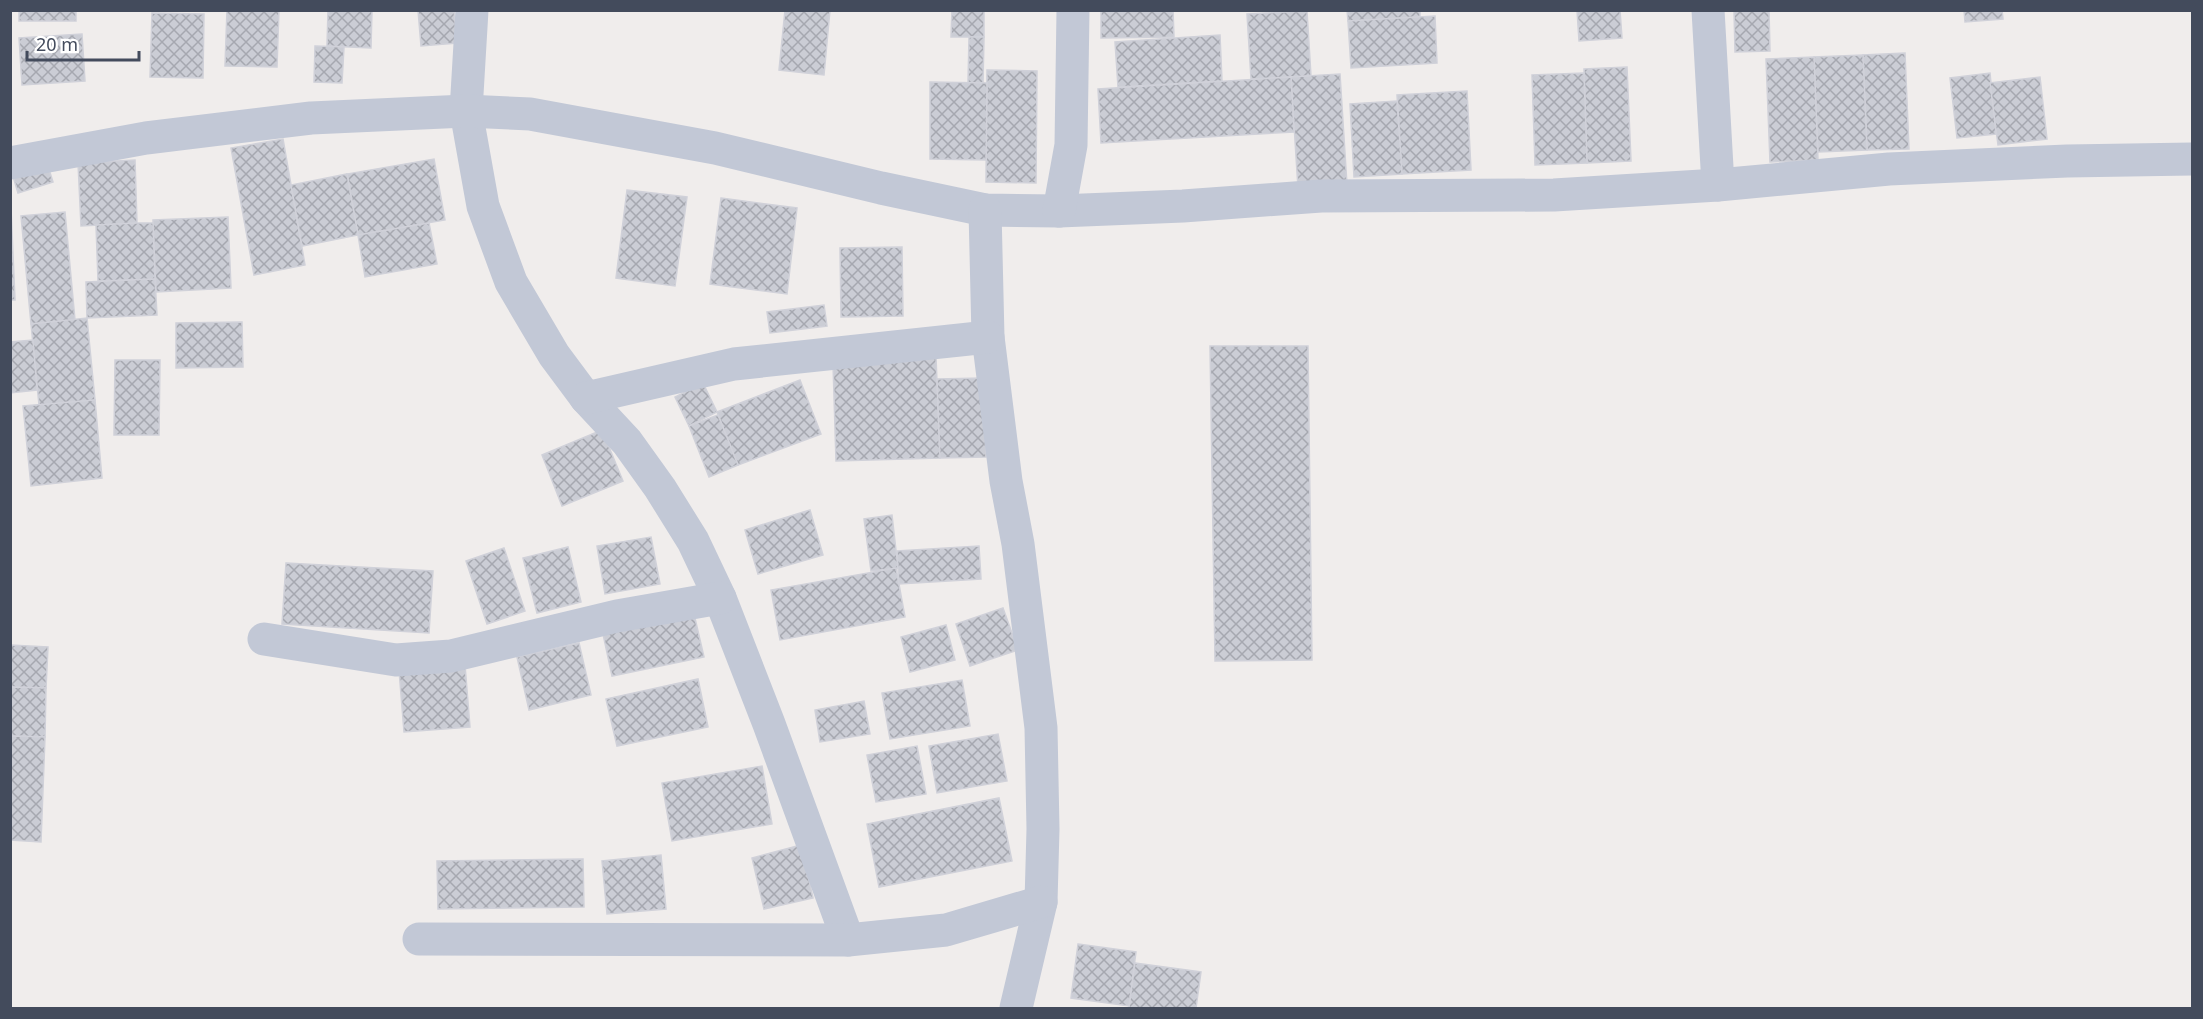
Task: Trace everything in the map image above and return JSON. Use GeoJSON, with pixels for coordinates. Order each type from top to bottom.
{"type":"FeatureCollection","features":[{"type":"Feature","properties":{"kind":"street"},"geometry":{"type":"LineString","coordinates":[[472,10],[466,111],[483,206],[511,282],[554,355],[585,398],[627,442],[660,488],[693,541],[720,598],[777,745],[848,940]]}},
{"type":"Feature","properties":{"kind":"street"},"geometry":{"type":"LineString","coordinates":[[1059,211],[1071,145],[1073,10]]}},
{"type":"Feature","properties":{"kind":"street"},"geometry":{"type":"LineString","coordinates":[[1708,10],[1718,184]]}},
{"type":"Feature","properties":{"kind":"street"},"geometry":{"type":"LineString","coordinates":[[10,164],[146,138],[311,118],[466,111],[530,114],[716,148],[881,188],[985,210],[1059,211],[1183,206],[1320,196],[1554,195],[1889,169],[2067,161],[2193,159]]}},
{"type":"Feature","properties":{"kind":"street"},"geometry":{"type":"LineString","coordinates":[[985,210],[988,337],[1006,481],[1018,544],[1041,728],[1043,829],[1041,902],[1016,1008]]}},
{"type":"Feature","properties":{"kind":"street"},"geometry":{"type":"LineString","coordinates":[[585,398],[734,364],[988,337]]}},
{"type":"Feature","properties":{"kind":"street"},"geometry":{"type":"LineString","coordinates":[[264,639],[396,660],[451,656],[616,616],[720,598]]}},
{"type":"Feature","properties":{"kind":"street"},"geometry":{"type":"LineString","coordinates":[[419,939],[848,940],[946,930],[1041,902]]}},
{"type":"Feature","properties":{"kind":"building"},"geometry":{"type":"Polygon","coordinates":[[[19,10],[76,10],[76,21],[19,21],[19,10]]]}},
{"type":"Feature","properties":{"kind":"building"},"geometry":{"type":"Polygon","coordinates":[[[227,10],[279,10],[277,67],[225,66],[227,10]]]}},
{"type":"Feature","properties":{"kind":"building"},"geometry":{"type":"Polygon","coordinates":[[[328,10],[372,10],[371,48],[327,46],[328,10]]]}},
{"type":"Feature","properties":{"kind":"building"},"geometry":{"type":"Polygon","coordinates":[[[418,10],[454,10],[457,43],[421,46],[418,10]]]}},
{"type":"Feature","properties":{"kind":"building"},"geometry":{"type":"Polygon","coordinates":[[[785,10],[830,10],[824,75],[779,70],[785,10]]]}},
{"type":"Feature","properties":{"kind":"building"},"geometry":{"type":"Polygon","coordinates":[[[952,10],[984,10],[984,37],[951,37],[952,10]]]}},
{"type":"Feature","properties":{"kind":"building"},"geometry":{"type":"Polygon","coordinates":[[[1101,10],[1173,10],[1174,37],[1101,38],[1101,10]]]}},
{"type":"Feature","properties":{"kind":"building"},"geometry":{"type":"Polygon","coordinates":[[[1347,10],[1420,10],[1420,17],[1348,21],[1347,10]]]}},
{"type":"Feature","properties":{"kind":"building"},"geometry":{"type":"Polygon","coordinates":[[[1577,10],[1620,10],[1622,38],[1579,41],[1577,10]]]}},
{"type":"Feature","properties":{"kind":"building"},"geometry":{"type":"Polygon","coordinates":[[[1734,10],[1769,10],[1770,51],[1735,52],[1734,10]]]}},
{"type":"Feature","properties":{"kind":"building"},"geometry":{"type":"Polygon","coordinates":[[[1964,10],[2002,10],[2003,19],[1965,22],[1964,10]]]}},
{"type":"Feature","properties":{"kind":"building"},"geometry":{"type":"Polygon","coordinates":[[[1307,11],[1311,76],[1251,79],[1247,14],[1307,11]]]}},
{"type":"Feature","properties":{"kind":"building"},"geometry":{"type":"Polygon","coordinates":[[[152,13],[204,14],[203,78],[150,77],[152,13]]]}},
{"type":"Feature","properties":{"kind":"building"},"geometry":{"type":"Polygon","coordinates":[[[1435,16],[1437,63],[1351,68],[1348,21],[1435,16]]]}},
{"type":"Feature","properties":{"kind":"building"},"geometry":{"type":"Polygon","coordinates":[[[82,34],[85,81],[22,85],[19,38],[82,34]]]}},
{"type":"Feature","properties":{"kind":"building"},"geometry":{"type":"Polygon","coordinates":[[[1220,35],[1222,81],[1118,87],[1115,42],[1220,35]]]}},
{"type":"Feature","properties":{"kind":"building"},"geometry":{"type":"Polygon","coordinates":[[[969,37],[984,37],[983,83],[968,83],[969,37]]]}},
{"type":"Feature","properties":{"kind":"building"},"geometry":{"type":"Polygon","coordinates":[[[315,46],[344,47],[342,83],[314,82],[315,46]]]}},
{"type":"Feature","properties":{"kind":"building"},"geometry":{"type":"Polygon","coordinates":[[[1905,53],[1909,149],[1867,150],[1863,55],[1905,53]]]}},
{"type":"Feature","properties":{"kind":"building"},"geometry":{"type":"Polygon","coordinates":[[[1863,55],[1867,150],[1818,152],[1814,57],[1863,55]]]}},
{"type":"Feature","properties":{"kind":"building"},"geometry":{"type":"Polygon","coordinates":[[[1814,57],[1818,160],[1770,162],[1766,59],[1814,57]]]}},
{"type":"Feature","properties":{"kind":"building"},"geometry":{"type":"Polygon","coordinates":[[[1627,67],[1631,161],[1587,163],[1584,69],[1627,67]]]}},
{"type":"Feature","properties":{"kind":"building"},"geometry":{"type":"Polygon","coordinates":[[[987,70],[1037,71],[1036,183],[986,182],[987,70]]]}},
{"type":"Feature","properties":{"kind":"building"},"geometry":{"type":"Polygon","coordinates":[[[1584,73],[1587,163],[1535,165],[1532,75],[1584,73]]]}},
{"type":"Feature","properties":{"kind":"building"},"geometry":{"type":"Polygon","coordinates":[[[1990,73],[1996,134],[1957,138],[1950,78],[1990,73]]]}},
{"type":"Feature","properties":{"kind":"building"},"geometry":{"type":"Polygon","coordinates":[[[1340,74],[1347,185],[1298,188],[1291,77],[1340,74]]]}},
{"type":"Feature","properties":{"kind":"building"},"geometry":{"type":"Polygon","coordinates":[[[1291,77],[1294,132],[1101,143],[1098,89],[1291,77]]]}},
{"type":"Feature","properties":{"kind":"building"},"geometry":{"type":"Polygon","coordinates":[[[2040,77],[2047,139],[1998,145],[1990,83],[2040,77]]]}},
{"type":"Feature","properties":{"kind":"building"},"geometry":{"type":"Polygon","coordinates":[[[930,82],[987,83],[986,160],[930,159],[930,82]]]}},
{"type":"Feature","properties":{"kind":"building"},"geometry":{"type":"Polygon","coordinates":[[[1467,91],[1471,170],[1402,174],[1397,95],[1467,91]]]}},
{"type":"Feature","properties":{"kind":"building"},"geometry":{"type":"Polygon","coordinates":[[[1397,101],[1402,174],[1354,177],[1350,104],[1397,101]]]}},
{"type":"Feature","properties":{"kind":"building"},"geometry":{"type":"Polygon","coordinates":[[[283,139],[305,265],[254,275],[231,148],[283,139]]]}},
{"type":"Feature","properties":{"kind":"building"},"geometry":{"type":"Polygon","coordinates":[[[434,159],[445,220],[358,235],[347,174],[434,159]]]}},
{"type":"Feature","properties":{"kind":"building"},"geometry":{"type":"Polygon","coordinates":[[[135,160],[137,223],[81,226],[78,163],[135,160]]]}},
{"type":"Feature","properties":{"kind":"building"},"geometry":{"type":"Polygon","coordinates":[[[47,163],[53,182],[18,193],[12,173],[47,163]]]}},
{"type":"Feature","properties":{"kind":"building"},"geometry":{"type":"Polygon","coordinates":[[[347,174],[358,235],[302,246],[291,185],[347,174]]]}},
{"type":"Feature","properties":{"kind":"building"},"geometry":{"type":"Polygon","coordinates":[[[627,190],[687,197],[675,286],[616,278],[627,190]]]}},
{"type":"Feature","properties":{"kind":"building"},"geometry":{"type":"Polygon","coordinates":[[[721,198],[797,208],[787,294],[710,284],[721,198]]]}},
{"type":"Feature","properties":{"kind":"building"},"geometry":{"type":"Polygon","coordinates":[[[11,208],[15,300],[10,300],[11,208]]]}},
{"type":"Feature","properties":{"kind":"building"},"geometry":{"type":"Polygon","coordinates":[[[65,212],[75,320],[31,324],[21,216],[65,212]]]}},
{"type":"Feature","properties":{"kind":"building"},"geometry":{"type":"Polygon","coordinates":[[[228,217],[231,288],[156,292],[153,220],[228,217]]]}},
{"type":"Feature","properties":{"kind":"building"},"geometry":{"type":"Polygon","coordinates":[[[153,223],[155,279],[98,281],[96,225],[153,223]]]}},
{"type":"Feature","properties":{"kind":"building"},"geometry":{"type":"Polygon","coordinates":[[[429,223],[437,264],[365,277],[358,235],[429,223]]]}},
{"type":"Feature","properties":{"kind":"building"},"geometry":{"type":"Polygon","coordinates":[[[902,247],[903,316],[841,317],[840,248],[902,247]]]}},
{"type":"Feature","properties":{"kind":"building"},"geometry":{"type":"Polygon","coordinates":[[[155,279],[157,315],[87,318],[86,282],[155,279]]]}},
{"type":"Feature","properties":{"kind":"building"},"geometry":{"type":"Polygon","coordinates":[[[824,305],[827,326],[770,333],[767,312],[824,305]]]}},
{"type":"Feature","properties":{"kind":"building"},"geometry":{"type":"Polygon","coordinates":[[[87,318],[95,400],[39,405],[31,324],[87,318]]]}},
{"type":"Feature","properties":{"kind":"building"},"geometry":{"type":"Polygon","coordinates":[[[242,322],[243,367],[176,368],[176,323],[242,322]]]}},
{"type":"Feature","properties":{"kind":"building"},"geometry":{"type":"Polygon","coordinates":[[[33,340],[37,390],[10,393],[10,342],[33,340]]]}},
{"type":"Feature","properties":{"kind":"building"},"geometry":{"type":"Polygon","coordinates":[[[1210,346],[1308,346],[1312,660],[1215,661],[1210,346]]]}},
{"type":"Feature","properties":{"kind":"building"},"geometry":{"type":"Polygon","coordinates":[[[936,357],[940,458],[836,461],[833,364],[936,357]]]}},
{"type":"Feature","properties":{"kind":"building"},"geometry":{"type":"Polygon","coordinates":[[[115,360],[160,360],[159,435],[114,435],[115,360]]]}},
{"type":"Feature","properties":{"kind":"building"},"geometry":{"type":"Polygon","coordinates":[[[983,378],[986,457],[940,458],[937,379],[983,378]]]}},
{"type":"Feature","properties":{"kind":"building"},"geometry":{"type":"Polygon","coordinates":[[[800,380],[821,434],[738,465],[717,412],[800,380]]]}},
{"type":"Feature","properties":{"kind":"building"},"geometry":{"type":"Polygon","coordinates":[[[703,383],[717,412],[689,426],[675,397],[703,383]]]}},
{"type":"Feature","properties":{"kind":"building"},"geometry":{"type":"Polygon","coordinates":[[[95,400],[102,478],[31,486],[23,406],[95,400]]]}},
{"type":"Feature","properties":{"kind":"building"},"geometry":{"type":"Polygon","coordinates":[[[718,415],[738,465],[709,477],[689,426],[718,415]]]}},
{"type":"Feature","properties":{"kind":"building"},"geometry":{"type":"Polygon","coordinates":[[[602,430],[623,481],[562,506],[542,455],[602,430]]]}},
{"type":"Feature","properties":{"kind":"building"},"geometry":{"type":"Polygon","coordinates":[[[810,510],[823,555],[758,574],[745,530],[810,510]]]}},
{"type":"Feature","properties":{"kind":"building"},"geometry":{"type":"Polygon","coordinates":[[[892,515],[898,568],[871,571],[864,519],[892,515]]]}},
{"type":"Feature","properties":{"kind":"building"},"geometry":{"type":"Polygon","coordinates":[[[651,537],[660,584],[605,594],[597,546],[651,537]]]}},
{"type":"Feature","properties":{"kind":"building"},"geometry":{"type":"Polygon","coordinates":[[[979,546],[981,579],[899,584],[897,551],[979,546]]]}},
{"type":"Feature","properties":{"kind":"building"},"geometry":{"type":"Polygon","coordinates":[[[568,547],[581,602],[537,613],[523,558],[568,547]]]}},
{"type":"Feature","properties":{"kind":"building"},"geometry":{"type":"Polygon","coordinates":[[[504,548],[525,611],[487,624],[466,561],[504,548]]]}},
{"type":"Feature","properties":{"kind":"building"},"geometry":{"type":"Polygon","coordinates":[[[286,563],[433,571],[429,633],[282,624],[286,563]]]}},
{"type":"Feature","properties":{"kind":"building"},"geometry":{"type":"Polygon","coordinates":[[[896,568],[905,617],[780,640],[771,590],[896,568]]]}},
{"type":"Feature","properties":{"kind":"building"},"geometry":{"type":"Polygon","coordinates":[[[1003,608],[1018,650],[970,666],[956,624],[1003,608]]]}},
{"type":"Feature","properties":{"kind":"building"},"geometry":{"type":"Polygon","coordinates":[[[694,614],[704,657],[612,676],[603,634],[694,614]]]}},
{"type":"Feature","properties":{"kind":"building"},"geometry":{"type":"Polygon","coordinates":[[[946,625],[955,660],[910,672],[901,637],[946,625]]]}},
{"type":"Feature","properties":{"kind":"building"},"geometry":{"type":"Polygon","coordinates":[[[579,643],[591,695],[529,710],[517,657],[579,643]]]}},
{"type":"Feature","properties":{"kind":"building"},"geometry":{"type":"Polygon","coordinates":[[[10,645],[48,647],[46,688],[10,687],[10,645]]]}},
{"type":"Feature","properties":{"kind":"building"},"geometry":{"type":"Polygon","coordinates":[[[465,665],[470,727],[404,732],[399,670],[465,665]]]}},
{"type":"Feature","properties":{"kind":"building"},"geometry":{"type":"Polygon","coordinates":[[[698,679],[708,727],[617,746],[606,699],[698,679]]]}},
{"type":"Feature","properties":{"kind":"building"},"geometry":{"type":"Polygon","coordinates":[[[962,680],[970,726],[890,739],[882,693],[962,680]]]}},
{"type":"Feature","properties":{"kind":"building"},"geometry":{"type":"Polygon","coordinates":[[[10,687],[46,688],[45,737],[10,736],[10,687]]]}},
{"type":"Feature","properties":{"kind":"building"},"geometry":{"type":"Polygon","coordinates":[[[864,701],[870,734],[820,742],[815,710],[864,701]]]}},
{"type":"Feature","properties":{"kind":"building"},"geometry":{"type":"Polygon","coordinates":[[[998,734],[1007,781],[937,793],[929,746],[998,734]]]}},
{"type":"Feature","properties":{"kind":"building"},"geometry":{"type":"Polygon","coordinates":[[[10,736],[45,737],[41,842],[10,840],[10,736]]]}},
{"type":"Feature","properties":{"kind":"building"},"geometry":{"type":"Polygon","coordinates":[[[917,746],[926,794],[876,802],[867,755],[917,746]]]}},
{"type":"Feature","properties":{"kind":"building"},"geometry":{"type":"Polygon","coordinates":[[[762,766],[772,824],[672,841],[662,783],[762,766]]]}},
{"type":"Feature","properties":{"kind":"building"},"geometry":{"type":"Polygon","coordinates":[[[999,798],[1012,861],[879,887],[867,824],[999,798]]]}},
{"type":"Feature","properties":{"kind":"building"},"geometry":{"type":"Polygon","coordinates":[[[801,845],[813,898],[764,909],[752,858],[801,845]]]}},
{"type":"Feature","properties":{"kind":"building"},"geometry":{"type":"Polygon","coordinates":[[[661,855],[666,909],[607,914],[602,861],[661,855]]]}},
{"type":"Feature","properties":{"kind":"building"},"geometry":{"type":"Polygon","coordinates":[[[583,859],[584,907],[438,909],[437,861],[583,859]]]}},
{"type":"Feature","properties":{"kind":"building"},"geometry":{"type":"Polygon","coordinates":[[[1078,944],[1136,952],[1129,1006],[1071,998],[1078,944]]]}},
{"type":"Feature","properties":{"kind":"building"},"geometry":{"type":"Polygon","coordinates":[[[1135,963],[1201,972],[1196,1008],[1129,1008],[1135,963]]]}}]}
